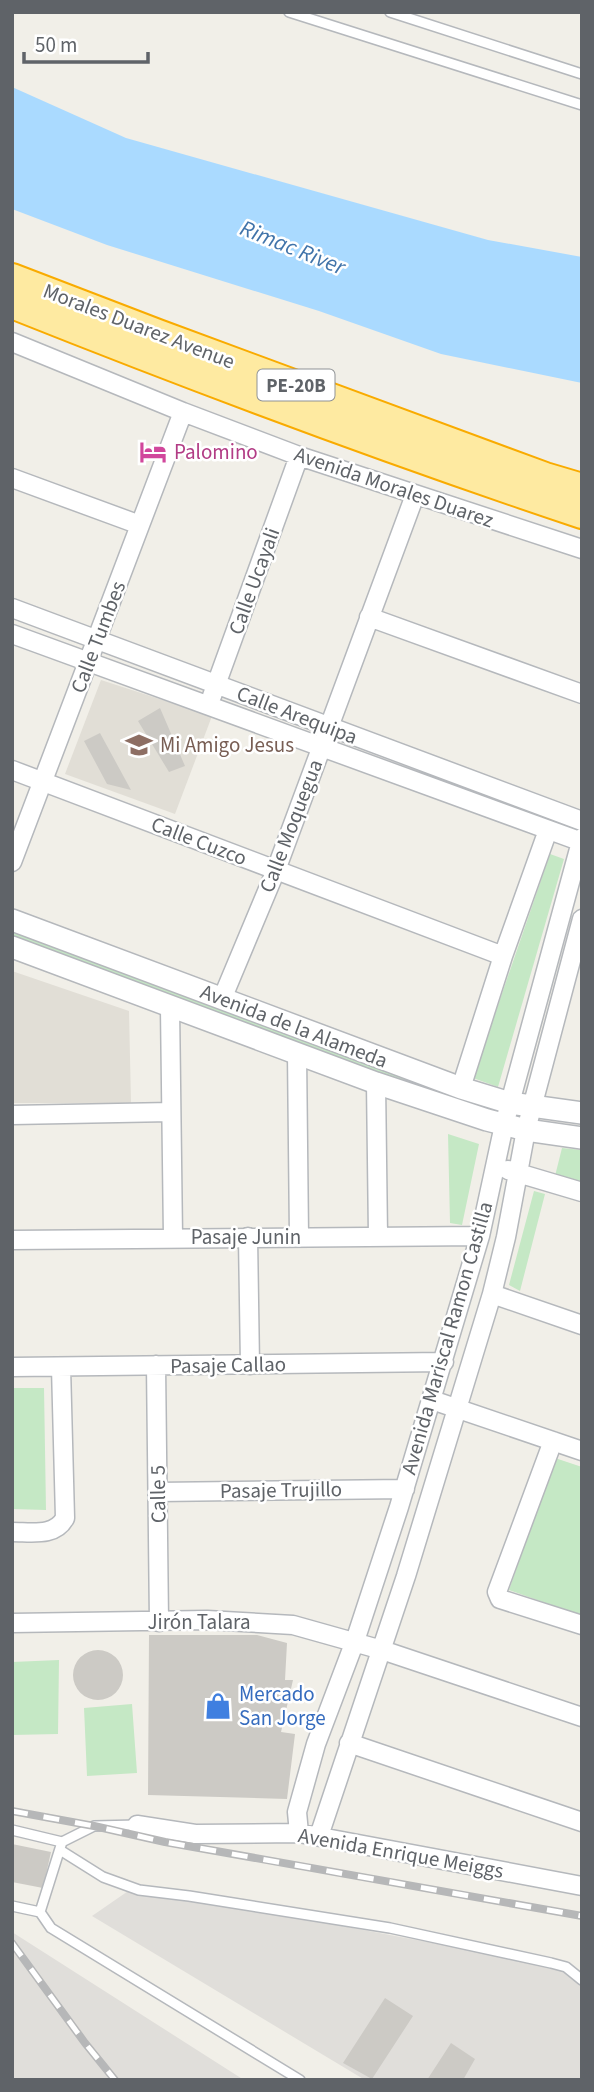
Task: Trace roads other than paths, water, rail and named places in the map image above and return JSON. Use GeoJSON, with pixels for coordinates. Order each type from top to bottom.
{"type":"FeatureCollection","features":[{"type":"Feature","properties":{"kind":"highway","name":"Morales Duarez Avenue"},"geometry":{"type":"LineString","coordinates":[[12,278],[545,477],[582,488]]}},
{"type":"Feature","properties":{"kind":"highway","name":"Morales Duarez Avenue"},"geometry":{"type":"LineString","coordinates":[[12,304],[172,368],[582,514]]}},
{"type":"Feature","properties":{"kind":"street","name":"Avenida Morales Duarez"},"geometry":{"type":"LineString","coordinates":[[12,342],[299,456],[582,550]]}},
{"type":"Feature","properties":{"kind":"street","name":"Calle Tumbes"},"geometry":{"type":"LineString","coordinates":[[12,862],[183,412]]}},
{"type":"Feature","properties":{"kind":"street","name":"Calle Ucayali"},"geometry":{"type":"LineString","coordinates":[[208,706],[299,456]]}},
{"type":"Feature","properties":{"kind":"street"},"geometry":{"type":"LineString","coordinates":[[12,478],[141,525]]}},
{"type":"Feature","properties":{"kind":"street","name":"Calle Moquegua"},"geometry":{"type":"LineString","coordinates":[[222,999],[276,870],[415,495]]}},
{"type":"Feature","properties":{"kind":"street","name":"Calle Arequipa"},"geometry":{"type":"LineString","coordinates":[[12,608],[582,821]]}},
{"type":"Feature","properties":{"kind":"street"},"geometry":{"type":"LineString","coordinates":[[369,617],[582,694]]}},
{"type":"Feature","properties":{"kind":"street","name":"Calle Arequipa"},"geometry":{"type":"LineString","coordinates":[[12,634],[581,841]]}},
{"type":"Feature","properties":{"kind":"street","name":"Calle Cuzco"},"geometry":{"type":"LineString","coordinates":[[12,771],[503,956]]}},
{"type":"Feature","properties":{"kind":"street"},"geometry":{"type":"LineString","coordinates":[[461,1088],[503,956],[548,830]]}},
{"type":"Feature","properties":{"kind":"street","name":"Avenida Mariscal Ramon Castilla"},"geometry":{"type":"LineString","coordinates":[[299,1833],[297,1812],[316,1744],[355,1641],[405,1489],[480,1236],[504,1125],[581,841]]}},
{"type":"Feature","properties":{"kind":"street","name":"Avenida Mariscal Ramon Castilla"},"geometry":{"type":"LineString","coordinates":[[319,1836],[382,1650],[492,1294],[506,1237],[526,1130],[582,919]]}},
{"type":"Feature","properties":{"kind":"street","name":"Avenida de la Alameda"},"geometry":{"type":"LineString","coordinates":[[12,920],[461,1088],[532,1107],[582,1113]]}},
{"type":"Feature","properties":{"kind":"street","name":"Avenida de la Alameda"},"geometry":{"type":"LineString","coordinates":[[12,947],[376,1083],[504,1125],[582,1138]]}},
{"type":"Feature","properties":{"kind":"street"},"geometry":{"type":"LineString","coordinates":[[170,1007],[173,1237]]}},
{"type":"Feature","properties":{"kind":"street"},"geometry":{"type":"LineString","coordinates":[[297,1053],[299,1237]]}},
{"type":"Feature","properties":{"kind":"street"},"geometry":{"type":"LineString","coordinates":[[376,1083],[378,1236]]}},
{"type":"Feature","properties":{"kind":"street"},"geometry":{"type":"LineString","coordinates":[[12,1115],[171,1112]]}},
{"type":"Feature","properties":{"kind":"street"},"geometry":{"type":"LineString","coordinates":[[494,1167],[582,1192]]}},
{"type":"Feature","properties":{"kind":"street","name":"Pasaje Junin"},"geometry":{"type":"LineString","coordinates":[[12,1240],[480,1236]]}},
{"type":"Feature","properties":{"kind":"street"},"geometry":{"type":"LineString","coordinates":[[248,1237],[250,1365]]}},
{"type":"Feature","properties":{"kind":"street"},"geometry":{"type":"LineString","coordinates":[[492,1294],[582,1325]]}},
{"type":"Feature","properties":{"kind":"street","name":"Pasaje Callao"},"geometry":{"type":"LineString","coordinates":[[12,1367],[444,1362]]}},
{"type":"Feature","properties":{"kind":"street","name":"Calle 5"},"geometry":{"type":"LineString","coordinates":[[156,1366],[159,1622]]}},
{"type":"Feature","properties":{"kind":"street"},"geometry":{"type":"LineString","coordinates":[[12,1532],[52,1531],[61,1526],[65,1518],[61,1367]]}},
{"type":"Feature","properties":{"kind":"street"},"geometry":{"type":"LineString","coordinates":[[432,1400],[582,1451]]}},
{"type":"Feature","properties":{"kind":"street"},"geometry":{"type":"LineString","coordinates":[[553,1441],[497,1591],[499,1599],[582,1625]]}},
{"type":"Feature","properties":{"kind":"street","name":"Pasaje Trujillo"},"geometry":{"type":"LineString","coordinates":[[158,1492],[405,1489]]}},
{"type":"Feature","properties":{"kind":"street","name":"Jirón Talara"},"geometry":{"type":"LineString","coordinates":[[12,1623],[207,1620],[293,1625],[355,1641],[582,1717]]}},
{"type":"Feature","properties":{"kind":"street"},"geometry":{"type":"LineString","coordinates":[[349,1742],[582,1822]]}},
{"type":"Feature","properties":{"kind":"street","name":"Avenida Enrique Meiggs"},"geometry":{"type":"LineString","coordinates":[[137,1825],[195,1834],[299,1833],[582,1886]]}},
{"type":"Feature","properties":{"kind":"lane"},"geometry":{"type":"LineString","coordinates":[[289,12],[582,105]]}},
{"type":"Feature","properties":{"kind":"lane"},"geometry":{"type":"LineString","coordinates":[[390,12],[582,74]]}},
{"type":"Feature","properties":{"kind":"lane"},"geometry":{"type":"LineString","coordinates":[[40,1912],[61,1846],[94,1826],[137,1825]]}},
{"type":"Feature","properties":{"kind":"lane"},"geometry":{"type":"LineString","coordinates":[[12,1830],[61,1846],[103,1877],[139,1890],[390,1928],[566,1967],[582,1980]]}},
{"type":"Feature","properties":{"kind":"lane"},"geometry":{"type":"LineString","coordinates":[[12,1906],[40,1912],[51,1928],[300,2080]]}},
{"type":"Feature","properties":{"kind":"water","name":"Rimac River"},"geometry":{"type":"Polygon","coordinates":[[[12,87],[126,138],[488,240],[582,257],[582,383],[441,354],[319,311],[107,245],[12,209],[12,87]]]}},
{"type":"Feature","properties":{"kind":"railway"},"geometry":{"type":"LineString","coordinates":[[12,1811],[165,1842],[582,1916]]}},
{"type":"Feature","properties":{"kind":"railway"},"geometry":{"type":"LineString","coordinates":[[12,1943],[115,2080]]}},
{"type":"Feature","properties":{"kind":"place","name":"Palomino"},"geometry":{"type":"Point","coordinates":[153,452]}},
{"type":"Feature","properties":{"kind":"place","name":"Mi Amigo Jesus"},"geometry":{"type":"Point","coordinates":[139,745]}},
{"type":"Feature","properties":{"kind":"place","name":"Mercado San Jorge"},"geometry":{"type":"Point","coordinates":[218,1706]}}]}
